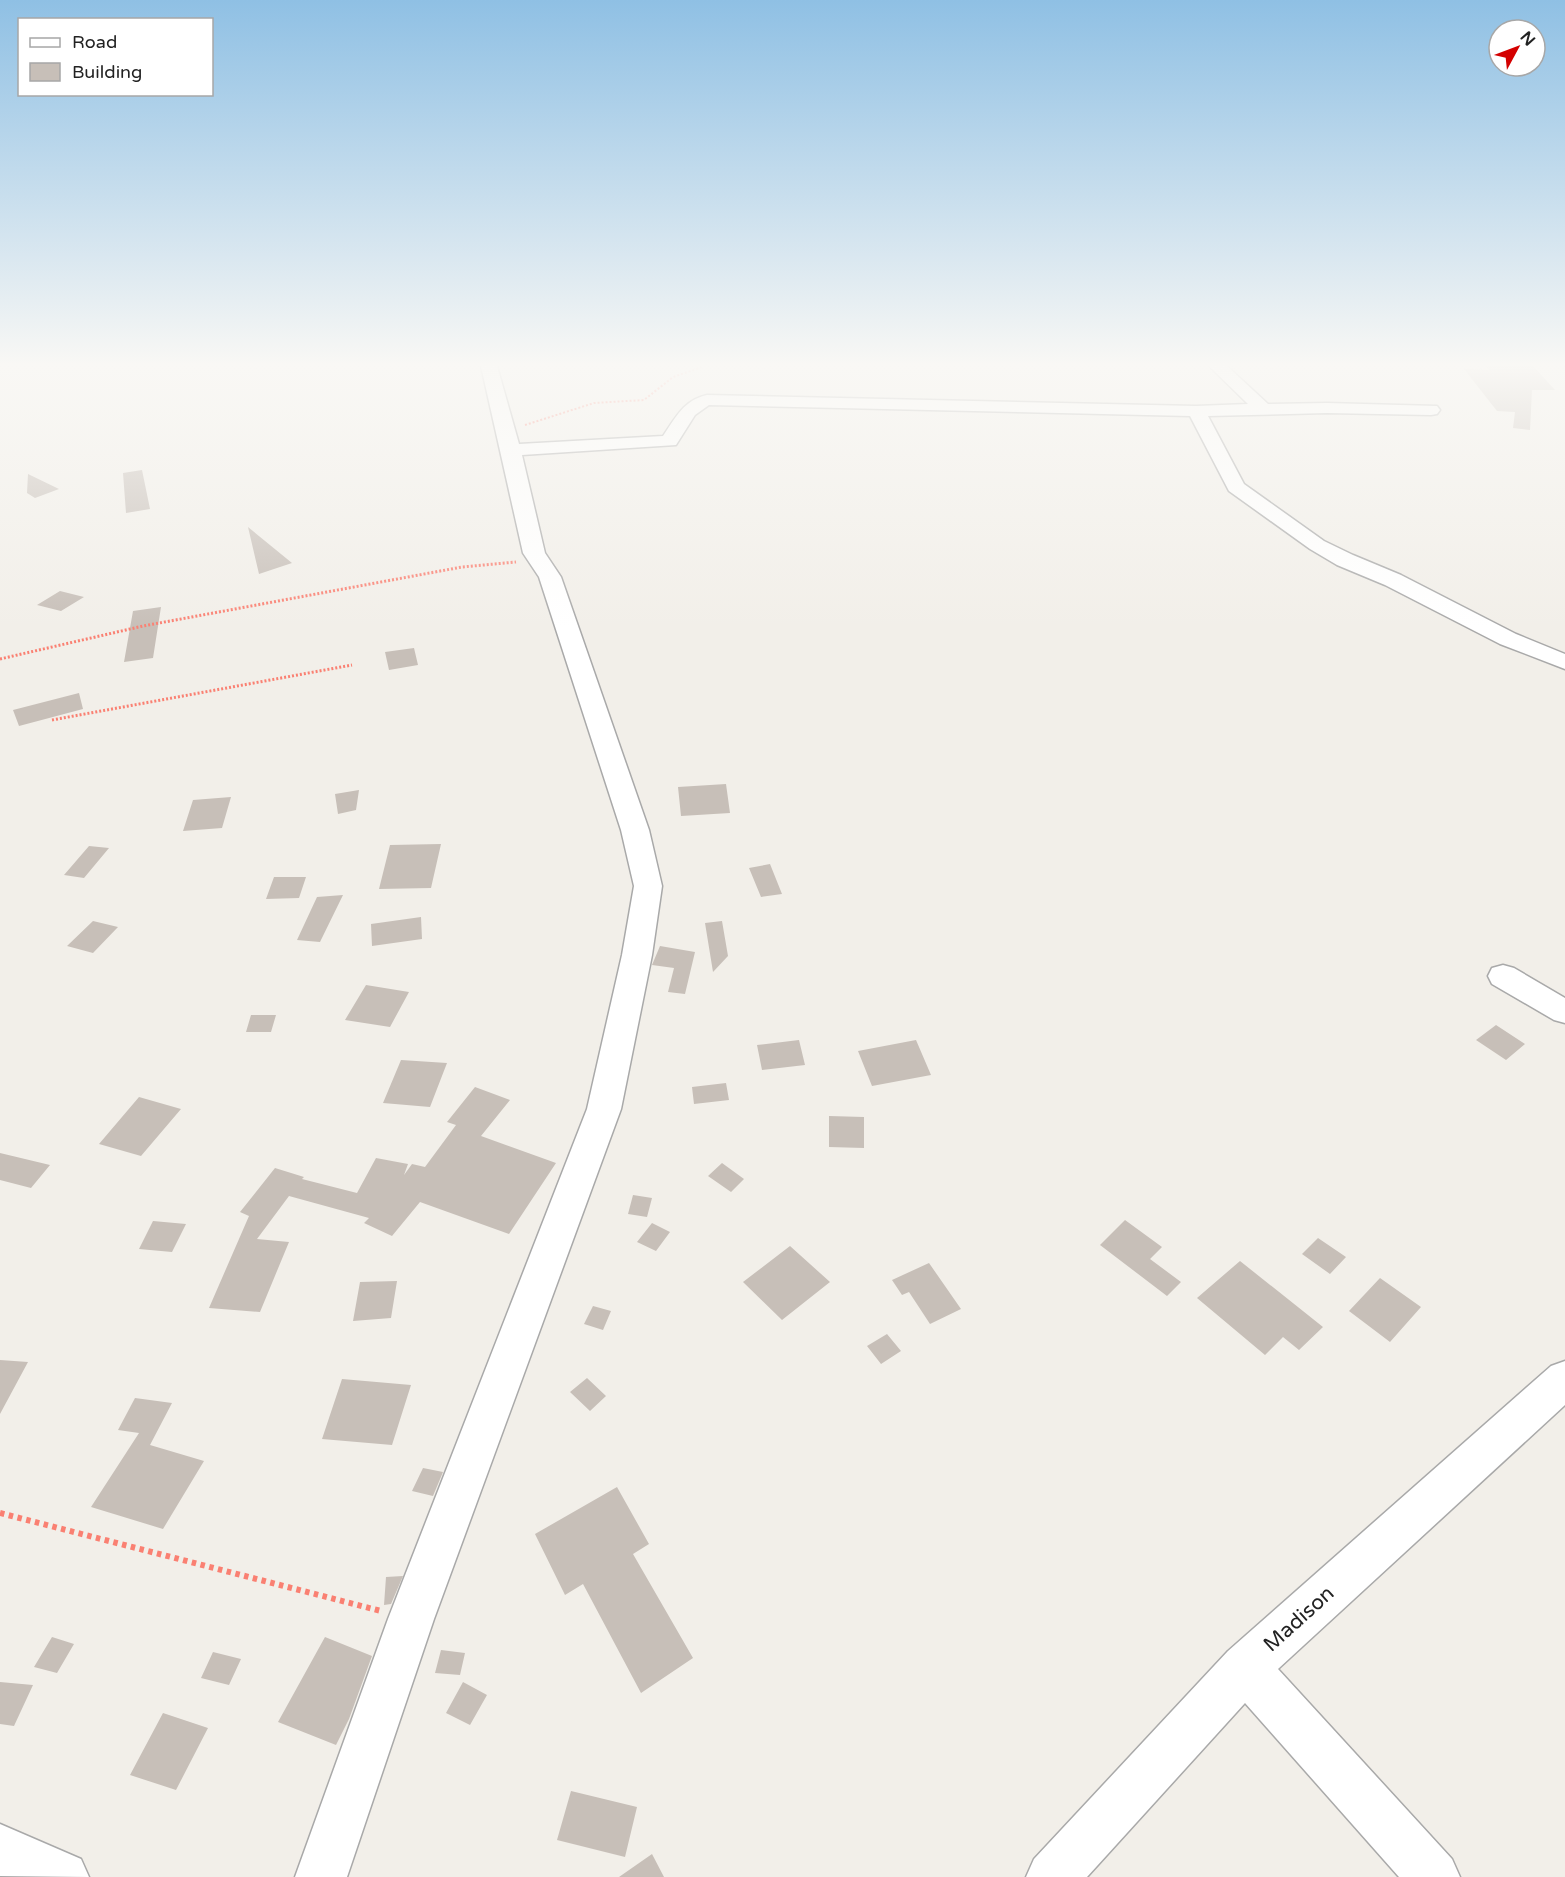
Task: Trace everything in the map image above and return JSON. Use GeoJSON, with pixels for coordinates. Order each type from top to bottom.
{"type":"FeatureCollection","features":[{"type":"Feature","properties":{"kind":"street"},"geometry":{"type":"LineString","coordinates":[[321,1877],[411,1618],[604,1109],[637,955],[648,886],[635,830],[550,577],[534,553],[512,454]]}},
{"type":"Feature","properties":{"kind":"street"},"geometry":{"type":"LineString","coordinates":[[1218,454],[1236,487],[1317,545],[1345,560],[1393,580],[1508,639],[1565,662]]}},
{"type":"Feature","properties":{"kind":"street"},"geometry":{"type":"LineString","coordinates":[[1503,976],[1565,1012]]}},
{"type":"Feature","properties":{"kind":"street","name":"Madison"},"geometry":{"type":"LineString","coordinates":[[1052,1877],[1245,1668],[1565,1380]]}},
{"type":"Feature","properties":{"kind":"street"},"geometry":{"type":"LineString","coordinates":[[1245,1668],[1434,1877]]}},
{"type":"Feature","properties":{"kind":"street"},"geometry":{"type":"LineString","coordinates":[[0,1850],[63,1877]]}},
{"type":"Feature","properties":{"kind":"path"},"geometry":{"type":"LineString","coordinates":[[0,659],[143,626],[258,604],[462,567],[538,560]]}},
{"type":"Feature","properties":{"kind":"path"},"geometry":{"type":"LineString","coordinates":[[52,720],[352,665]]}},
{"type":"Feature","properties":{"kind":"path"},"geometry":{"type":"LineString","coordinates":[[0,1513],[411,1618]]}},
{"type":"Feature","properties":{"kind":"building"},"geometry":{"type":"Polygon","coordinates":[[[142,470],[150,509],[126,513],[123,473],[142,470]]]}},
{"type":"Feature","properties":{"kind":"building"},"geometry":{"type":"Polygon","coordinates":[[[28,474],[59,489],[35,498],[27,493],[28,474]]]}},
{"type":"Feature","properties":{"kind":"building"},"geometry":{"type":"Polygon","coordinates":[[[248,527],[292,563],[259,574],[248,527]]]}},
{"type":"Feature","properties":{"kind":"building"},"geometry":{"type":"Polygon","coordinates":[[[60,591],[84,597],[61,611],[37,605],[60,591]]]}},
{"type":"Feature","properties":{"kind":"building"},"geometry":{"type":"Polygon","coordinates":[[[161,607],[153,658],[124,662],[133,611],[161,607]]]}},
{"type":"Feature","properties":{"kind":"building"},"geometry":{"type":"Polygon","coordinates":[[[414,648],[418,665],[389,670],[385,652],[414,648]]]}},
{"type":"Feature","properties":{"kind":"building"},"geometry":{"type":"Polygon","coordinates":[[[79,693],[83,709],[19,726],[13,710],[79,693]]]}},
{"type":"Feature","properties":{"kind":"building"},"geometry":{"type":"Polygon","coordinates":[[[726,784],[730,813],[681,816],[678,787],[726,784]]]}},
{"type":"Feature","properties":{"kind":"building"},"geometry":{"type":"Polygon","coordinates":[[[359,790],[356,810],[338,814],[335,794],[359,790]]]}},
{"type":"Feature","properties":{"kind":"building"},"geometry":{"type":"Polygon","coordinates":[[[231,797],[222,828],[183,831],[193,800],[231,797]]]}},
{"type":"Feature","properties":{"kind":"building"},"geometry":{"type":"Polygon","coordinates":[[[441,844],[431,888],[379,889],[390,845],[441,844]]]}},
{"type":"Feature","properties":{"kind":"building"},"geometry":{"type":"Polygon","coordinates":[[[89,846],[109,848],[84,878],[64,875],[89,846]]]}},
{"type":"Feature","properties":{"kind":"building"},"geometry":{"type":"Polygon","coordinates":[[[770,864],[782,894],[761,897],[749,868],[770,864]]]}},
{"type":"Feature","properties":{"kind":"building"},"geometry":{"type":"Polygon","coordinates":[[[274,877],[306,877],[299,898],[266,899],[274,877]]]}},
{"type":"Feature","properties":{"kind":"building"},"geometry":{"type":"Polygon","coordinates":[[[343,895],[320,942],[297,940],[317,897],[343,895]]]}},
{"type":"Feature","properties":{"kind":"building"},"geometry":{"type":"Polygon","coordinates":[[[421,917],[422,939],[372,946],[371,924],[421,917]]]}},
{"type":"Feature","properties":{"kind":"building"},"geometry":{"type":"Polygon","coordinates":[[[93,921],[118,927],[93,953],[67,946],[93,921]]]}},
{"type":"Feature","properties":{"kind":"building"},"geometry":{"type":"Polygon","coordinates":[[[722,921],[728,956],[713,972],[705,923],[722,921]]]}},
{"type":"Feature","properties":{"kind":"building"},"geometry":{"type":"Polygon","coordinates":[[[660,946],[695,952],[685,994],[668,992],[674,968],[652,965],[660,946]]]}},
{"type":"Feature","properties":{"kind":"building"},"geometry":{"type":"Polygon","coordinates":[[[366,985],[409,992],[390,1027],[345,1020],[366,985]]]}},
{"type":"Feature","properties":{"kind":"building"},"geometry":{"type":"Polygon","coordinates":[[[251,1015],[276,1015],[271,1032],[246,1032],[251,1015]]]}},
{"type":"Feature","properties":{"kind":"building"},"geometry":{"type":"Polygon","coordinates":[[[1496,1025],[1525,1044],[1506,1060],[1476,1040],[1496,1025]]]}},
{"type":"Feature","properties":{"kind":"building"},"geometry":{"type":"Polygon","coordinates":[[[799,1040],[805,1065],[762,1070],[757,1045],[799,1040]]]}},
{"type":"Feature","properties":{"kind":"building"},"geometry":{"type":"Polygon","coordinates":[[[916,1040],[931,1075],[872,1086],[858,1051],[916,1040]]]}},
{"type":"Feature","properties":{"kind":"building"},"geometry":{"type":"Polygon","coordinates":[[[401,1060],[447,1063],[430,1107],[383,1103],[401,1060]]]}},
{"type":"Feature","properties":{"kind":"building"},"geometry":{"type":"Polygon","coordinates":[[[726,1083],[729,1100],[694,1104],[692,1087],[726,1083]]]}},
{"type":"Feature","properties":{"kind":"building"},"geometry":{"type":"Polygon","coordinates":[[[475,1087],[510,1100],[481,1136],[556,1163],[509,1234],[420,1202],[392,1236],[364,1223],[369,1218],[289,1196],[257,1239],[289,1242],[260,1312],[209,1308],[249,1216],[240,1212],[275,1168],[304,1177],[302,1179],[357,1193],[376,1158],[408,1164],[404,1175],[412,1164],[425,1167],[456,1125],[447,1122],[475,1087]]]}},
{"type":"Feature","properties":{"kind":"building"},"geometry":{"type":"Polygon","coordinates":[[[139,1097],[181,1109],[141,1156],[99,1144],[139,1097]]]}},
{"type":"Feature","properties":{"kind":"building"},"geometry":{"type":"Polygon","coordinates":[[[829,1116],[864,1117],[864,1148],[829,1147],[829,1116]]]}},
{"type":"Feature","properties":{"kind":"building"},"geometry":{"type":"Polygon","coordinates":[[[0,1153],[50,1165],[31,1188],[0,1180],[0,1153]]]}},
{"type":"Feature","properties":{"kind":"building"},"geometry":{"type":"Polygon","coordinates":[[[722,1163],[744,1179],[731,1192],[708,1176],[722,1163]]]}},
{"type":"Feature","properties":{"kind":"building"},"geometry":{"type":"Polygon","coordinates":[[[633,1195],[652,1198],[647,1217],[628,1214],[633,1195]]]}},
{"type":"Feature","properties":{"kind":"building"},"geometry":{"type":"Polygon","coordinates":[[[1125,1220],[1162,1247],[1150,1259],[1181,1282],[1167,1296],[1100,1245],[1125,1220]]]}},
{"type":"Feature","properties":{"kind":"building"},"geometry":{"type":"Polygon","coordinates":[[[153,1221],[186,1224],[172,1252],[139,1249],[153,1221]]]}},
{"type":"Feature","properties":{"kind":"building"},"geometry":{"type":"Polygon","coordinates":[[[652,1223],[670,1232],[656,1251],[637,1242],[652,1223]]]}},
{"type":"Feature","properties":{"kind":"building"},"geometry":{"type":"Polygon","coordinates":[[[1318,1238],[1346,1257],[1330,1274],[1302,1254],[1318,1238]]]}},
{"type":"Feature","properties":{"kind":"building"},"geometry":{"type":"Polygon","coordinates":[[[790,1246],[830,1282],[782,1320],[743,1282],[790,1246]]]}},
{"type":"Feature","properties":{"kind":"building"},"geometry":{"type":"Polygon","coordinates":[[[1240,1261],[1323,1327],[1299,1350],[1283,1337],[1265,1355],[1197,1298],[1240,1261]]]}},
{"type":"Feature","properties":{"kind":"building"},"geometry":{"type":"Polygon","coordinates":[[[929,1263],[961,1309],[930,1324],[909,1292],[902,1295],[892,1280],[929,1263]]]}},
{"type":"Feature","properties":{"kind":"building"},"geometry":{"type":"Polygon","coordinates":[[[1380,1278],[1421,1307],[1390,1342],[1349,1311],[1380,1278]]]}},
{"type":"Feature","properties":{"kind":"building"},"geometry":{"type":"Polygon","coordinates":[[[397,1281],[391,1318],[353,1321],[360,1282],[397,1281]]]}},
{"type":"Feature","properties":{"kind":"building"},"geometry":{"type":"Polygon","coordinates":[[[593,1306],[611,1311],[603,1330],[584,1324],[593,1306]]]}},
{"type":"Feature","properties":{"kind":"building"},"geometry":{"type":"Polygon","coordinates":[[[887,1334],[901,1351],[881,1364],[867,1346],[887,1334]]]}},
{"type":"Feature","properties":{"kind":"building"},"geometry":{"type":"Polygon","coordinates":[[[0,1360],[28,1362],[0,1414],[0,1360]]]}},
{"type":"Feature","properties":{"kind":"building"},"geometry":{"type":"Polygon","coordinates":[[[587,1378],[606,1396],[590,1411],[570,1392],[587,1378]]]}},
{"type":"Feature","properties":{"kind":"building"},"geometry":{"type":"Polygon","coordinates":[[[342,1379],[411,1385],[392,1445],[322,1439],[342,1379]]]}},
{"type":"Feature","properties":{"kind":"building"},"geometry":{"type":"Polygon","coordinates":[[[135,1398],[172,1403],[150,1445],[204,1461],[163,1529],[91,1507],[139,1433],[118,1430],[135,1398]]]}},
{"type":"Feature","properties":{"kind":"building"},"geometry":{"type":"Polygon","coordinates":[[[423,1468],[443,1472],[433,1496],[412,1491],[423,1468]]]}},
{"type":"Feature","properties":{"kind":"building"},"geometry":{"type":"Polygon","coordinates":[[[617,1487],[649,1544],[633,1554],[693,1658],[641,1693],[583,1584],[565,1595],[535,1534],[617,1487]]]}},
{"type":"Feature","properties":{"kind":"building"},"geometry":{"type":"Polygon","coordinates":[[[403,1576],[391,1604],[384,1605],[386,1577],[403,1576]]]}},
{"type":"Feature","properties":{"kind":"building"},"geometry":{"type":"Polygon","coordinates":[[[52,1637],[74,1644],[57,1673],[34,1667],[52,1637]]]}},
{"type":"Feature","properties":{"kind":"building"},"geometry":{"type":"Polygon","coordinates":[[[325,1637],[372,1656],[349,1719],[336,1745],[278,1722],[325,1637]]]}},
{"type":"Feature","properties":{"kind":"building"},"geometry":{"type":"Polygon","coordinates":[[[441,1650],[465,1653],[460,1675],[435,1673],[441,1650]]]}},
{"type":"Feature","properties":{"kind":"building"},"geometry":{"type":"Polygon","coordinates":[[[213,1652],[241,1659],[229,1685],[201,1678],[213,1652]]]}},
{"type":"Feature","properties":{"kind":"building"},"geometry":{"type":"Polygon","coordinates":[[[0,1682],[33,1685],[14,1726],[0,1724],[0,1682]]]}},
{"type":"Feature","properties":{"kind":"building"},"geometry":{"type":"Polygon","coordinates":[[[463,1682],[487,1695],[470,1725],[446,1713],[463,1682]]]}},
{"type":"Feature","properties":{"kind":"building"},"geometry":{"type":"Polygon","coordinates":[[[163,1713],[208,1728],[176,1790],[130,1775],[163,1713]]]}},
{"type":"Feature","properties":{"kind":"building"},"geometry":{"type":"Polygon","coordinates":[[[571,1791],[637,1807],[625,1857],[557,1840],[571,1791]]]}},
{"type":"Feature","properties":{"kind":"building"},"geometry":{"type":"Polygon","coordinates":[[[652,1854],[664,1877],[619,1877],[652,1854]]]}}]}
